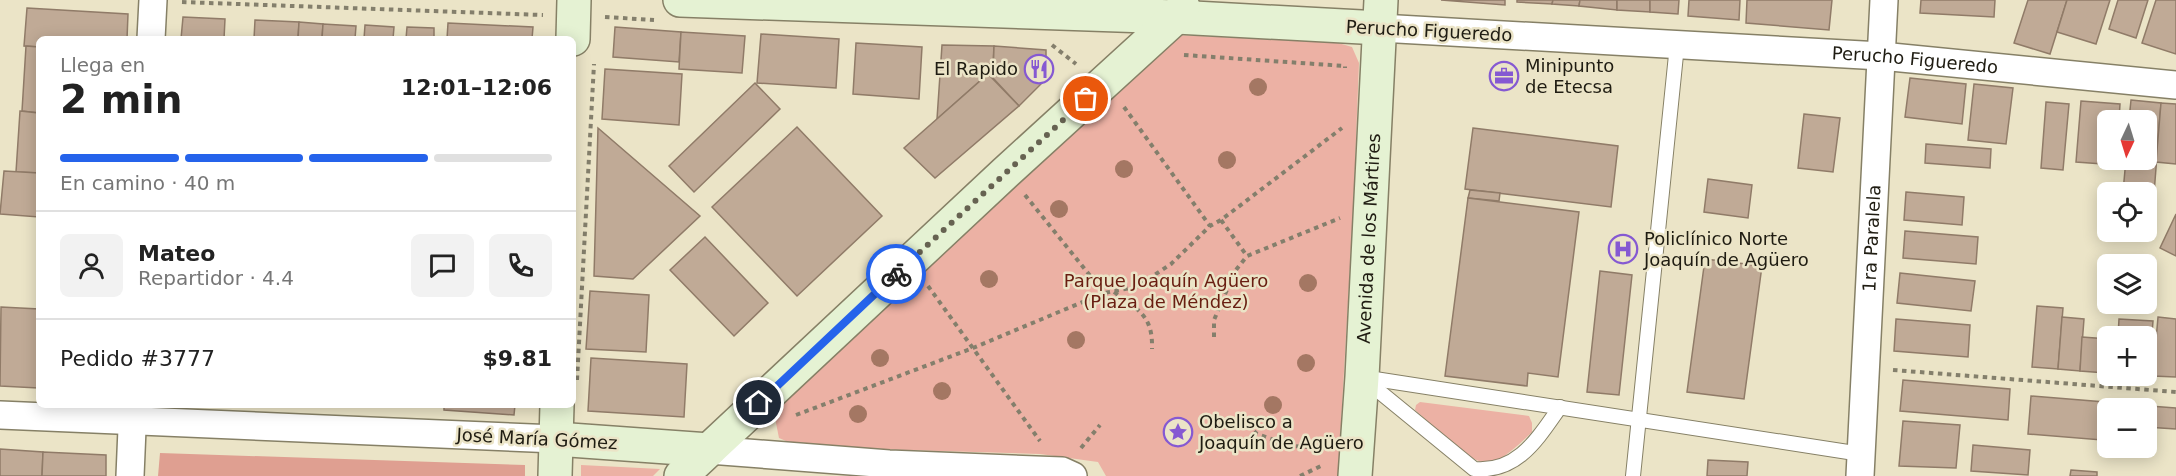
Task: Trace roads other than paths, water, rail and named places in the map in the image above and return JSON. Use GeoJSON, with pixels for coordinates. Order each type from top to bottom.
{"type":"FeatureCollection","features":[{"type":"Feature","properties":{"kind":"main road"},"geometry":{"type":"LineString","coordinates":[[574,0],[584,46]]}},
{"type":"Feature","properties":{"kind":"main road","name":"Perucho Figueredo"},"geometry":{"type":"LineString","coordinates":[[680,0],[1380,14]]}},
{"type":"Feature","properties":{"kind":"main road"},"geometry":{"type":"LineString","coordinates":[[681,476],[1181,9]]}},
{"type":"Feature","properties":{"kind":"main road","name":"Avenida de los Mártires"},"geometry":{"type":"LineString","coordinates":[[1340,473],[1362,377],[1380,14]]}},
{"type":"Feature","properties":{"kind":"main road"},"geometry":{"type":"LineString","coordinates":[[555,476],[556,439],[563,408]]}},
{"type":"Feature","properties":{"kind":"main road","name":"José María Gómez"},"geometry":{"type":"LineString","coordinates":[[556,439],[709,450]]}},
{"type":"Feature","properties":{"kind":"street"},"geometry":{"type":"LineString","coordinates":[[152,36],[153,0]]}},
{"type":"Feature","properties":{"kind":"street","name":"1ra Paralela"},"geometry":{"type":"LineString","coordinates":[[1860,465],[1884,0]]}},
{"type":"Feature","properties":{"kind":"street","name":"Perucho Figueredo"},"geometry":{"type":"LineString","coordinates":[[1380,14],[1677,45],[1881,56],[2176,85]]}},
{"type":"Feature","properties":{"kind":"street"},"geometry":{"type":"LineString","coordinates":[[130,476],[133,413]]}},
{"type":"Feature","properties":{"kind":"street","name":"José María Gómez"},"geometry":{"type":"LineString","coordinates":[[0,415],[133,413],[556,439]]}},
{"type":"Feature","properties":{"kind":"street","name":"José María Gómez"},"geometry":{"type":"LineString","coordinates":[[709,450],[889,470],[1068,474]]}},
{"type":"Feature","properties":{"kind":"lane"},"geometry":{"type":"LineString","coordinates":[[1633,476],[1677,45]]}},
{"type":"Feature","properties":{"kind":"lane"},"geometry":{"type":"LineString","coordinates":[[1362,377],[1639,420],[1860,465]]}},
{"type":"Feature","properties":{"kind":"lane"},"geometry":{"type":"LineString","coordinates":[[1362,377],[1474,469],[1489,470],[1503,467],[1512,461],[1535,443],[1560,407]]}},
{"type":"Feature","properties":{"kind":"place","name":"El Rapido"},"geometry":{"type":"Point","coordinates":[1039,69]}},
{"type":"Feature","properties":{"kind":"place","name":"Minipunto de Etecsa"},"geometry":{"type":"Point","coordinates":[1504,76]}},
{"type":"Feature","properties":{"kind":"place","name":"Policlínico Norte Joaquín de Agüero"},"geometry":{"type":"Point","coordinates":[1623,249]}},
{"type":"Feature","properties":{"kind":"place","name":"Obelisco a Joaquín de Agüero"},"geometry":{"type":"Point","coordinates":[1178,432]}},
{"type":"Feature","properties":{"kind":"park label","name":"Parque Joaquín Agüero (Plaza de Méndez)"},"geometry":{"type":"Point","coordinates":[1166,291]}}]}
